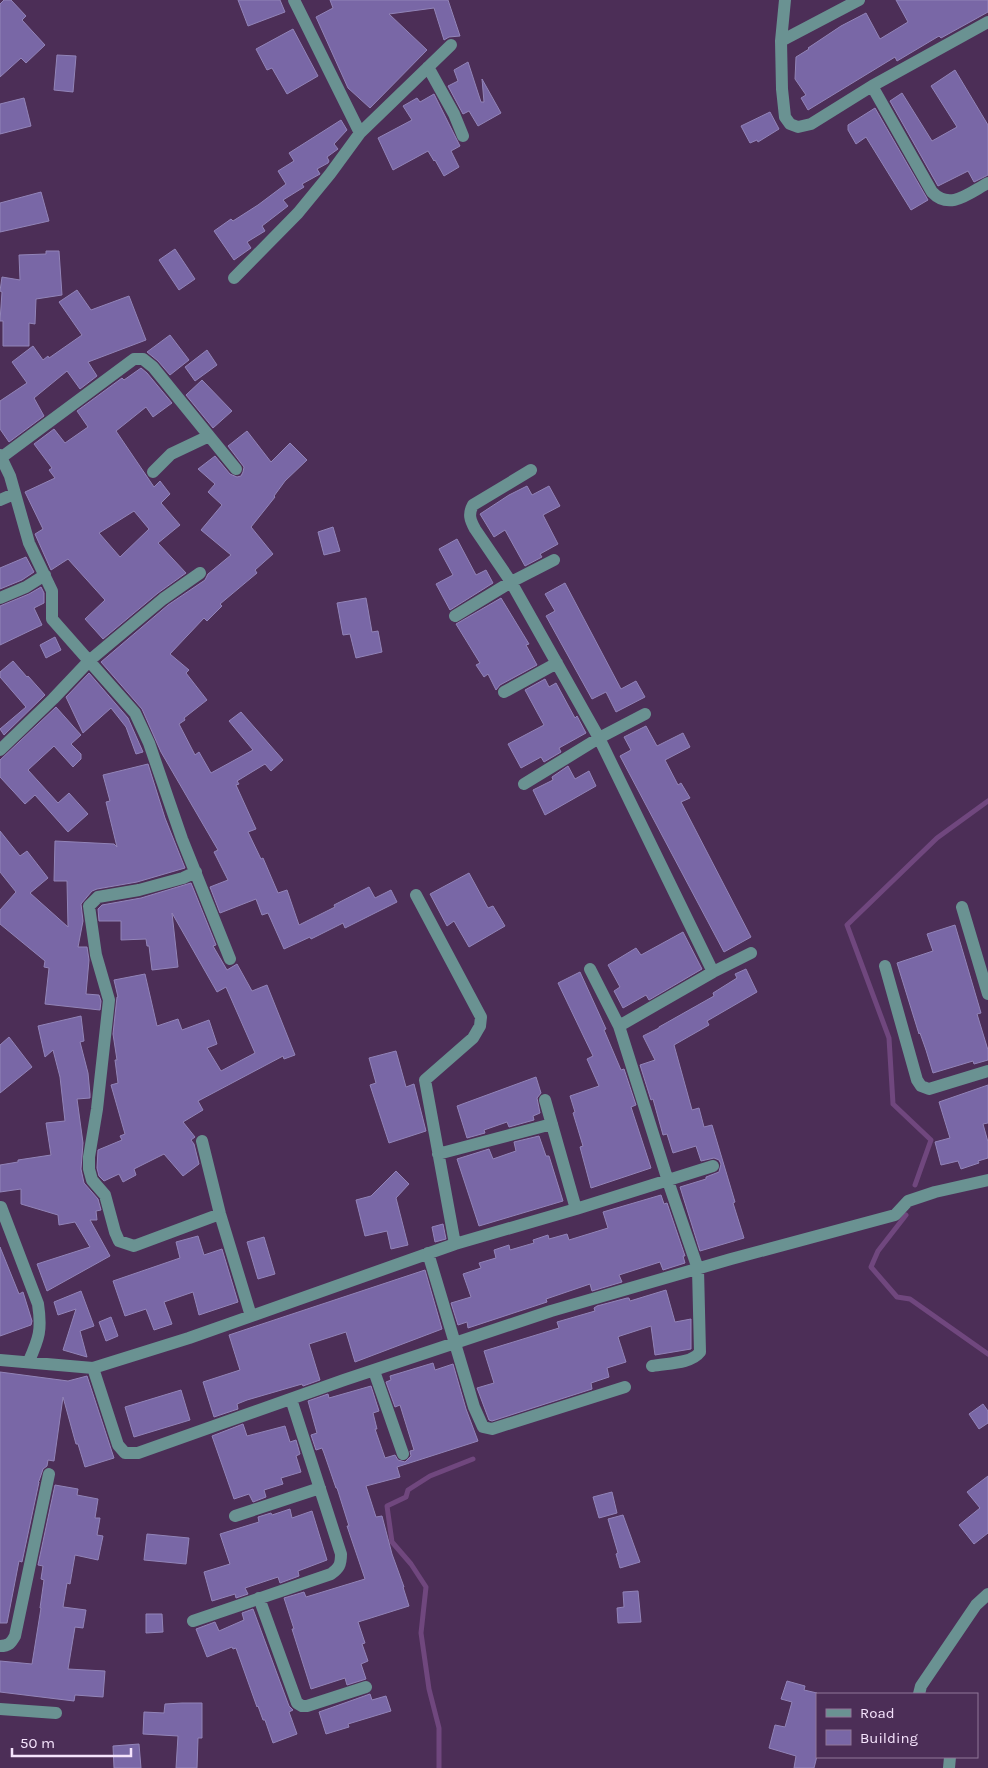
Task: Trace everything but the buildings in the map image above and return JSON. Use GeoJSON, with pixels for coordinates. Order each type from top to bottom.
{"type":"FeatureCollection","features":[{"type":"Feature","properties":{"kind":"street"},"geometry":{"type":"LineString","coordinates":[[294,0],[360,133]]}},
{"type":"Feature","properties":{"kind":"street"},"geometry":{"type":"LineString","coordinates":[[785,0],[782,41],[785,117],[790,124],[798,127],[811,124],[872,86],[988,22]]}},
{"type":"Feature","properties":{"kind":"street"},"geometry":{"type":"LineString","coordinates":[[782,41],[859,0]]}},
{"type":"Feature","properties":{"kind":"street"},"geometry":{"type":"LineString","coordinates":[[234,278],[298,213],[360,133],[452,44]]}},
{"type":"Feature","properties":{"kind":"street"},"geometry":{"type":"LineString","coordinates":[[428,67],[454,114],[463,136]]}},
{"type":"Feature","properties":{"kind":"street"},"geometry":{"type":"LineString","coordinates":[[872,86],[932,192],[939,199],[946,201],[955,200],[988,183]]}},
{"type":"Feature","properties":{"kind":"street"},"geometry":{"type":"LineString","coordinates":[[230,959],[182,839],[149,743],[135,712],[90,660],[53,622],[51,616],[52,590],[29,543],[10,476],[1,456],[134,359],[144,358],[236,469]]}},
{"type":"Feature","properties":{"kind":"street"},"geometry":{"type":"LineString","coordinates":[[153,472],[171,454],[209,436]]}},
{"type":"Feature","properties":{"kind":"street"},"geometry":{"type":"LineString","coordinates":[[530,470],[473,505],[470,512],[470,520],[474,529],[511,582],[599,738],[714,972]]}},
{"type":"Feature","properties":{"kind":"street"},"geometry":{"type":"LineString","coordinates":[[0,500],[14,494]]}},
{"type":"Feature","properties":{"kind":"street"},"geometry":{"type":"LineString","coordinates":[[455,616],[511,582],[554,560]]}},
{"type":"Feature","properties":{"kind":"street"},"geometry":{"type":"LineString","coordinates":[[0,750],[90,660],[164,599],[200,573]]}},
{"type":"Feature","properties":{"kind":"street"},"geometry":{"type":"LineString","coordinates":[[0,598],[26,587],[45,575]]}},
{"type":"Feature","properties":{"kind":"street"},"geometry":{"type":"LineString","coordinates":[[504,692],[557,662]]}},
{"type":"Feature","properties":{"kind":"street"},"geometry":{"type":"LineString","coordinates":[[524,784],[599,738],[645,714]]}},
{"type":"Feature","properties":{"kind":"street"},"geometry":{"type":"LineString","coordinates":[[196,872],[183,878],[147,888],[98,897],[89,906],[96,955],[109,1000],[97,1109],[88,1157],[92,1180],[105,1195],[119,1241],[134,1246],[220,1214]]}},
{"type":"Feature","properties":{"kind":"street"},"geometry":{"type":"LineString","coordinates":[[416,895],[481,1016],[480,1026],[473,1038],[425,1080],[455,1244]]}},
{"type":"Feature","properties":{"kind":"street"},"geometry":{"type":"LineString","coordinates":[[962,907],[988,994]]}},
{"type":"Feature","properties":{"kind":"street"},"geometry":{"type":"LineString","coordinates":[[619,1026],[751,952]]}},
{"type":"Feature","properties":{"kind":"street"},"geometry":{"type":"LineString","coordinates":[[885,966],[917,1080],[921,1086],[929,1089],[988,1071]]}},
{"type":"Feature","properties":{"kind":"street"},"geometry":{"type":"LineString","coordinates":[[590,969],[619,1026],[698,1269],[700,1352],[696,1357],[688,1360],[652,1366]]}},
{"type":"Feature","properties":{"kind":"street"},"geometry":{"type":"LineString","coordinates":[[545,1100],[576,1209]]}},
{"type":"Feature","properties":{"kind":"street"},"geometry":{"type":"LineString","coordinates":[[438,1154],[552,1124]]}},
{"type":"Feature","properties":{"kind":"street"},"geometry":{"type":"LineString","coordinates":[[202,1142],[220,1214],[252,1316]]}},
{"type":"Feature","properties":{"kind":"street"},"geometry":{"type":"LineString","coordinates":[[0,1360],[93,1368],[189,1338],[455,1244],[576,1209],[712,1166]]}},
{"type":"Feature","properties":{"kind":"street"},"geometry":{"type":"LineString","coordinates":[[93,1368],[118,1445],[125,1453],[138,1453],[551,1311],[894,1215],[908,1201],[935,1192],[988,1180]]}},
{"type":"Feature","properties":{"kind":"street"},"geometry":{"type":"LineString","coordinates":[[2,1207],[38,1304],[41,1320],[39,1338],[29,1362]]}},
{"type":"Feature","properties":{"kind":"street"},"geometry":{"type":"LineString","coordinates":[[428,1253],[477,1415],[483,1427],[492,1429],[625,1387]]}},
{"type":"Feature","properties":{"kind":"street"},"geometry":{"type":"LineString","coordinates":[[374,1371],[403,1454]]}},
{"type":"Feature","properties":{"kind":"street"},"geometry":{"type":"LineString","coordinates":[[193,1621],[331,1574],[341,1563],[341,1554],[291,1399]]}},
{"type":"Feature","properties":{"kind":"street"},"geometry":{"type":"LineString","coordinates":[[0,1646],[11,1643],[15,1636],[49,1474]]}},
{"type":"Feature","properties":{"kind":"street"},"geometry":{"type":"LineString","coordinates":[[235,1516],[320,1488]]}},
{"type":"Feature","properties":{"kind":"street"},"geometry":{"type":"LineString","coordinates":[[919,1693],[920,1686],[976,1604],[988,1594]]}},
{"type":"Feature","properties":{"kind":"street"},"geometry":{"type":"LineString","coordinates":[[259,1598],[297,1703],[302,1706],[308,1706],[366,1687]]}},
{"type":"Feature","properties":{"kind":"street"},"geometry":{"type":"LineString","coordinates":[[0,1709],[56,1714]]}},
{"type":"Feature","properties":{"kind":"waterway"},"geometry":{"type":"LineString","coordinates":[[915,1185],[931,1140],[893,1104],[889,1038],[847,925],[937,838],[988,801]]}},
{"type":"Feature","properties":{"kind":"waterway"},"geometry":{"type":"LineString","coordinates":[[906,1215],[878,1251],[871,1267],[897,1297],[910,1299],[988,1354]]}},
{"type":"Feature","properties":{"kind":"waterway"},"geometry":{"type":"LineString","coordinates":[[439,1768],[439,1728],[429,1689],[421,1633],[426,1587],[411,1564],[392,1542],[387,1506],[406,1497],[408,1490],[430,1476],[473,1459]]}}]}
